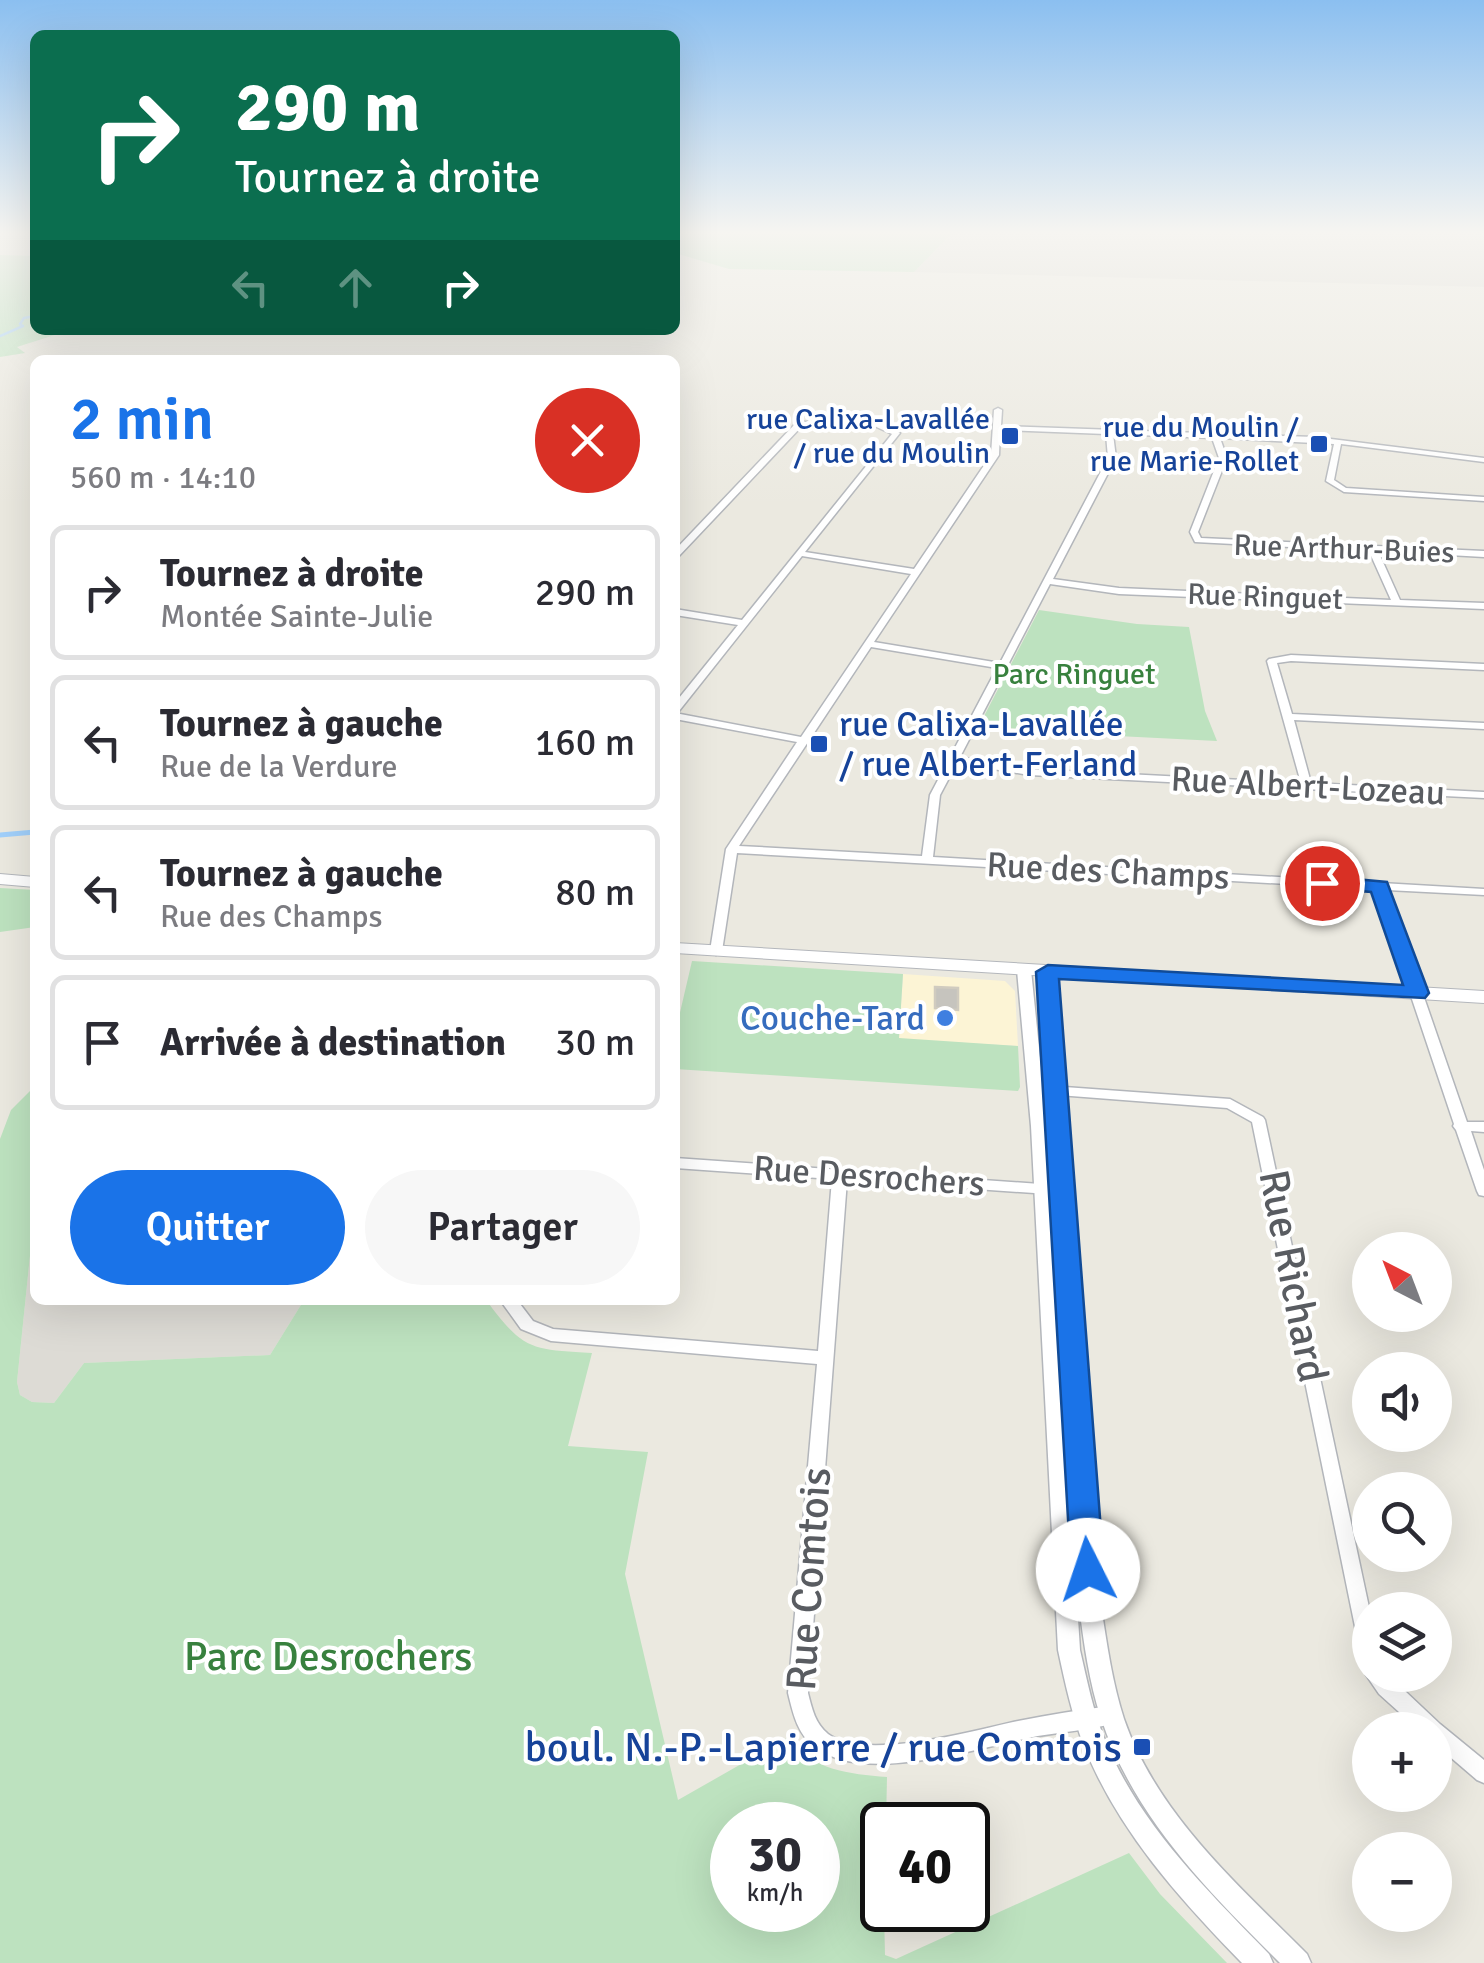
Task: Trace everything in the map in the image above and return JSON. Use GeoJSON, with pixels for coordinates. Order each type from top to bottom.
{"type":"FeatureCollection","features":[{"type":"Feature","properties":{"kind":"main road"},"geometry":{"type":"LineString","coordinates":[[0,879],[30,882]]}},
{"type":"Feature","properties":{"kind":"main road"},"geometry":{"type":"LineString","coordinates":[[680,948],[1484,997]]}},
{"type":"Feature","properties":{"kind":"street"},"geometry":{"type":"LineString","coordinates":[[716,952],[732,849],[997,452],[998,410]]}},
{"type":"Feature","properties":{"kind":"street"},"geometry":{"type":"LineString","coordinates":[[680,550],[801,424],[871,423],[895,431],[896,437],[680,702]]}},
{"type":"Feature","properties":{"kind":"street"},"geometry":{"type":"LineString","coordinates":[[997,428],[1338,441],[1484,460]]}},
{"type":"Feature","properties":{"kind":"street"},"geometry":{"type":"LineString","coordinates":[[927,860],[931,804],[1113,456],[1109,432]]}},
{"type":"Feature","properties":{"kind":"street","name":"Rue Arthur-Buies"},"geometry":{"type":"LineString","coordinates":[[1216,435],[1223,458],[1195,538],[1212,543],[1484,554]]}},
{"type":"Feature","properties":{"kind":"street"},"geometry":{"type":"LineString","coordinates":[[1338,441],[1330,480],[1344,490],[1484,499]]}},
{"type":"Feature","properties":{"kind":"street"},"geometry":{"type":"LineString","coordinates":[[1374,550],[1396,602]]}},
{"type":"Feature","properties":{"kind":"street"},"geometry":{"type":"LineString","coordinates":[[802,554],[916,572]]}},
{"type":"Feature","properties":{"kind":"street","name":"Rue Ringuet"},"geometry":{"type":"LineString","coordinates":[[1046,581],[1114,590],[1484,606]]}},
{"type":"Feature","properties":{"kind":"street"},"geometry":{"type":"LineString","coordinates":[[680,613],[745,624]]}},
{"type":"Feature","properties":{"kind":"street"},"geometry":{"type":"LineString","coordinates":[[869,644],[1002,666]]}},
{"type":"Feature","properties":{"kind":"street"},"geometry":{"type":"LineString","coordinates":[[1307,786],[1271,664],[1278,658],[1484,666]]}},
{"type":"Feature","properties":{"kind":"street"},"geometry":{"type":"LineString","coordinates":[[680,717],[802,740]]}},
{"type":"Feature","properties":{"kind":"street"},"geometry":{"type":"LineString","coordinates":[[1287,717],[1484,726]]}},
{"type":"Feature","properties":{"kind":"street","name":"Rue Albert-Lozeau"},"geometry":{"type":"LineString","coordinates":[[953,759],[1029,772],[1484,795]]}},
{"type":"Feature","properties":{"kind":"street","name":"Rue des Champs"},"geometry":{"type":"LineString","coordinates":[[732,849],[1484,892]]}},
{"type":"Feature","properties":{"kind":"street"},"geometry":{"type":"LineString","coordinates":[[1380,886],[1484,1191]]}},
{"type":"Feature","properties":{"kind":"street"},"geometry":{"type":"LineString","coordinates":[[1024,970],[1046,1090]]}},
{"type":"Feature","properties":{"kind":"street"},"geometry":{"type":"LineString","coordinates":[[1048,972],[1046,1090],[1069,1650],[1098,1717],[1160,1814],[1199,1863],[1298,1963]]}},
{"type":"Feature","properties":{"kind":"street","name":"Rue Richard"},"geometry":{"type":"LineString","coordinates":[[1046,1090],[1230,1104],[1253,1114],[1261,1125],[1357,1592]]}},
{"type":"Feature","properties":{"kind":"street"},"geometry":{"type":"LineString","coordinates":[[1460,1126],[1484,1128]]}},
{"type":"Feature","properties":{"kind":"street","name":"Rue Desrochers"},"geometry":{"type":"LineString","coordinates":[[680,1162],[1053,1190]]}},
{"type":"Feature","properties":{"kind":"street","name":"Rue Comtois"},"geometry":{"type":"LineString","coordinates":[[840,1174],[798,1693],[802,1721],[809,1731],[838,1748],[905,1755],[1098,1717]]}},
{"type":"Feature","properties":{"kind":"street"},"geometry":{"type":"LineString","coordinates":[[512,1305],[527,1325],[551,1335],[826,1358]]}},
{"type":"Feature","properties":{"kind":"street"},"geometry":{"type":"LineString","coordinates":[[1390,1692],[1413,1712]]}},
{"type":"Feature","properties":{"kind":"street"},"geometry":{"type":"LineString","coordinates":[[1098,1717],[1107,1775],[1140,1832],[1194,1896],[1260,1963]]}},
{"type":"Feature","properties":{"kind":"street"},"geometry":{"type":"LineString","coordinates":[[1452,1746],[1484,1773]]}},
{"type":"Feature","properties":{"kind":"shaded area"},"geometry":{"type":"Polygon","coordinates":[[[903,974],[1005,981],[1015,991],[1018,1046],[899,1039],[903,974]]]}},
{"type":"Feature","properties":{"kind":"shaded area"},"geometry":{"type":"Polygon","coordinates":[[[30,1256],[30,1305],[301,1305],[270,1355],[84,1363],[54,1403],[32,1402],[20,1395],[17,1382],[30,1256]]]}},
{"type":"Feature","properties":{"kind":"green space"},"geometry":{"type":"Polygon","coordinates":[[[0,324],[30,324],[30,335],[54,335],[17,347],[25,353],[0,357],[0,324]]]}},
{"type":"Feature","properties":{"kind":"green space","name":"Parc Ringuet"},"geometry":{"type":"Polygon","coordinates":[[[1039,610],[1189,627],[1205,711],[1217,741],[1038,732],[980,724],[1039,610]]]}},
{"type":"Feature","properties":{"kind":"green space"},"geometry":{"type":"Polygon","coordinates":[[[0,888],[30,890],[30,928],[0,932],[0,888]]]}},
{"type":"Feature","properties":{"kind":"green space"},"geometry":{"type":"Polygon","coordinates":[[[692,961],[903,974],[899,1038],[1018,1046],[1020,1087],[1018,1091],[680,1069],[680,1013],[692,961]]]}},
{"type":"Feature","properties":{"kind":"green space","name":"Parc Desrochers"},"geometry":{"type":"Polygon","coordinates":[[[30,1091],[30,1256],[17,1382],[20,1395],[32,1402],[54,1403],[84,1363],[270,1355],[301,1305],[490,1305],[510,1329],[530,1344],[592,1353],[568,1446],[648,1452],[625,1574],[678,1800],[787,1738],[820,1764],[845,1772],[887,1777],[886,1802],[860,1802],[860,1932],[884,1932],[885,1955],[896,1959],[955,1932],[990,1932],[990,1916],[1129,1853],[1160,1894],[1227,1963],[0,1963],[0,1139],[11,1110],[30,1091]]]}},
{"type":"Feature","properties":{"kind":"building"},"geometry":{"type":"Polygon","coordinates":[[[935,987],[958,988],[958,1010],[935,1008],[935,987]]]}},
{"type":"Feature","properties":{"kind":"waterway"},"geometry":{"type":"LineString","coordinates":[[0,336],[23,326],[20,324]]}},
{"type":"Feature","properties":{"kind":"waterway"},"geometry":{"type":"LineString","coordinates":[[0,835],[30,832]]}},
{"type":"Feature","properties":{"kind":"place","name":"rue Calixa-Lavallée / rue du Moulin"},"geometry":{"type":"Point","coordinates":[1010,436]}},
{"type":"Feature","properties":{"kind":"place","name":"rue du Moulin / rue Marie-Rollet"},"geometry":{"type":"Point","coordinates":[1319,444]}},
{"type":"Feature","properties":{"kind":"place","name":"rue Calixa-Lavallée / rue Albert-Ferland"},"geometry":{"type":"Point","coordinates":[819,744]}},
{"type":"Feature","properties":{"kind":"place","name":"Couche-Tard"},"geometry":{"type":"Point","coordinates":[945,1018]}},
{"type":"Feature","properties":{"kind":"place","name":"boul. N.-P.-Lapierre / rue Comtois"},"geometry":{"type":"Point","coordinates":[1142,1747]}},
{"type":"Feature","properties":{"kind":"route"},"geometry":{"type":"LineString","coordinates":[[1088,1570],[1048,972],[1417,993],[1380,886],[1322,883]]}}]}
